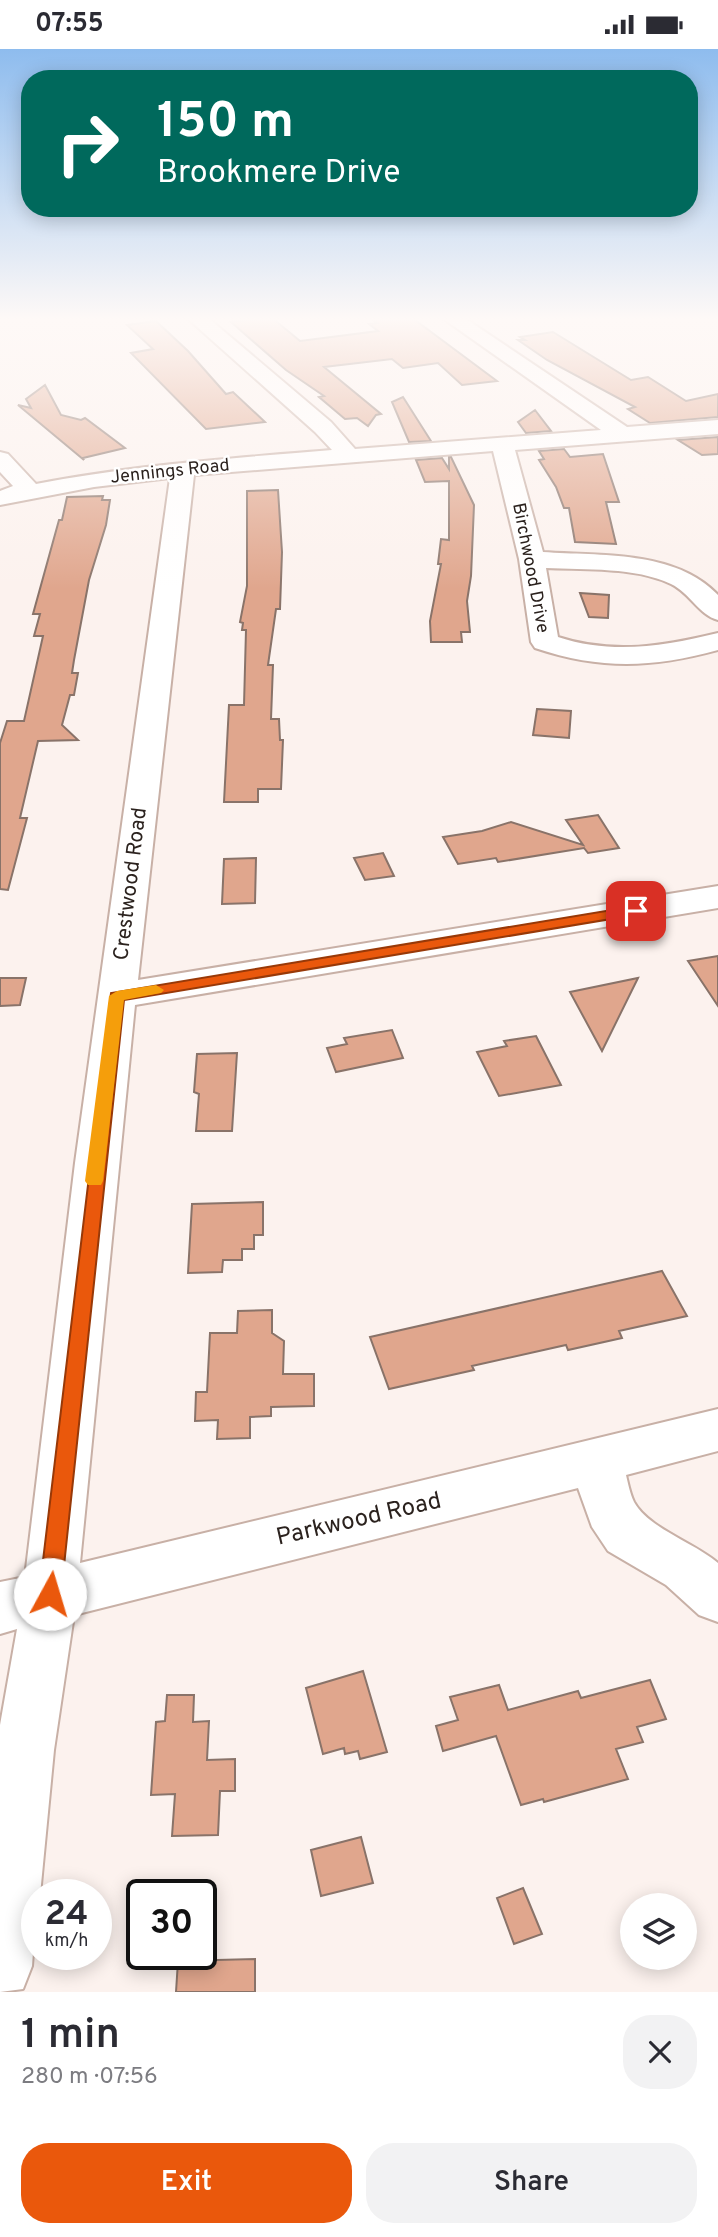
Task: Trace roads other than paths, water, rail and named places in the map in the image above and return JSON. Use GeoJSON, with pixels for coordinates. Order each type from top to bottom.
{"type":"FeatureCollection","features":[{"type":"Feature","properties":{"kind":"street"},"geometry":{"type":"LineString","coordinates":[[300,408],[350,457]]}},
{"type":"Feature","properties":{"kind":"street"},"geometry":{"type":"LineString","coordinates":[[582,408],[622,435]]}},
{"type":"Feature","properties":{"kind":"street","name":"Jennings Road"},"geometry":{"type":"LineString","coordinates":[[0,498],[94,479],[183,469],[718,428]]}},
{"type":"Feature","properties":{"kind":"street","name":"Birchwood Drive"},"geometry":{"type":"LineString","coordinates":[[502,444],[532,558],[545,642],[574,653],[621,657],[676,653],[718,641]]}},
{"type":"Feature","properties":{"kind":"street"},"geometry":{"type":"LineString","coordinates":[[0,459],[25,485],[25,492]]}},
{"type":"Feature","properties":{"kind":"street","name":"Crestwood Road"},"geometry":{"type":"LineString","coordinates":[[0,1966],[25,1750],[50,1594],[117,996],[183,469]]}},
{"type":"Feature","properties":{"kind":"street"},"geometry":{"type":"LineString","coordinates":[[532,558],[652,570],[681,578],[704,595],[718,612]]}},
{"type":"Feature","properties":{"kind":"street"},"geometry":{"type":"LineString","coordinates":[[117,996],[718,897]]}},
{"type":"Feature","properties":{"kind":"street","name":"Parkwood Road"},"geometry":{"type":"LineString","coordinates":[[0,1608],[718,1430]]}},
{"type":"Feature","properties":{"kind":"street"},"geometry":{"type":"LineString","coordinates":[[597,1461],[610,1511],[627,1534],[685,1568],[718,1597]]}}]}
